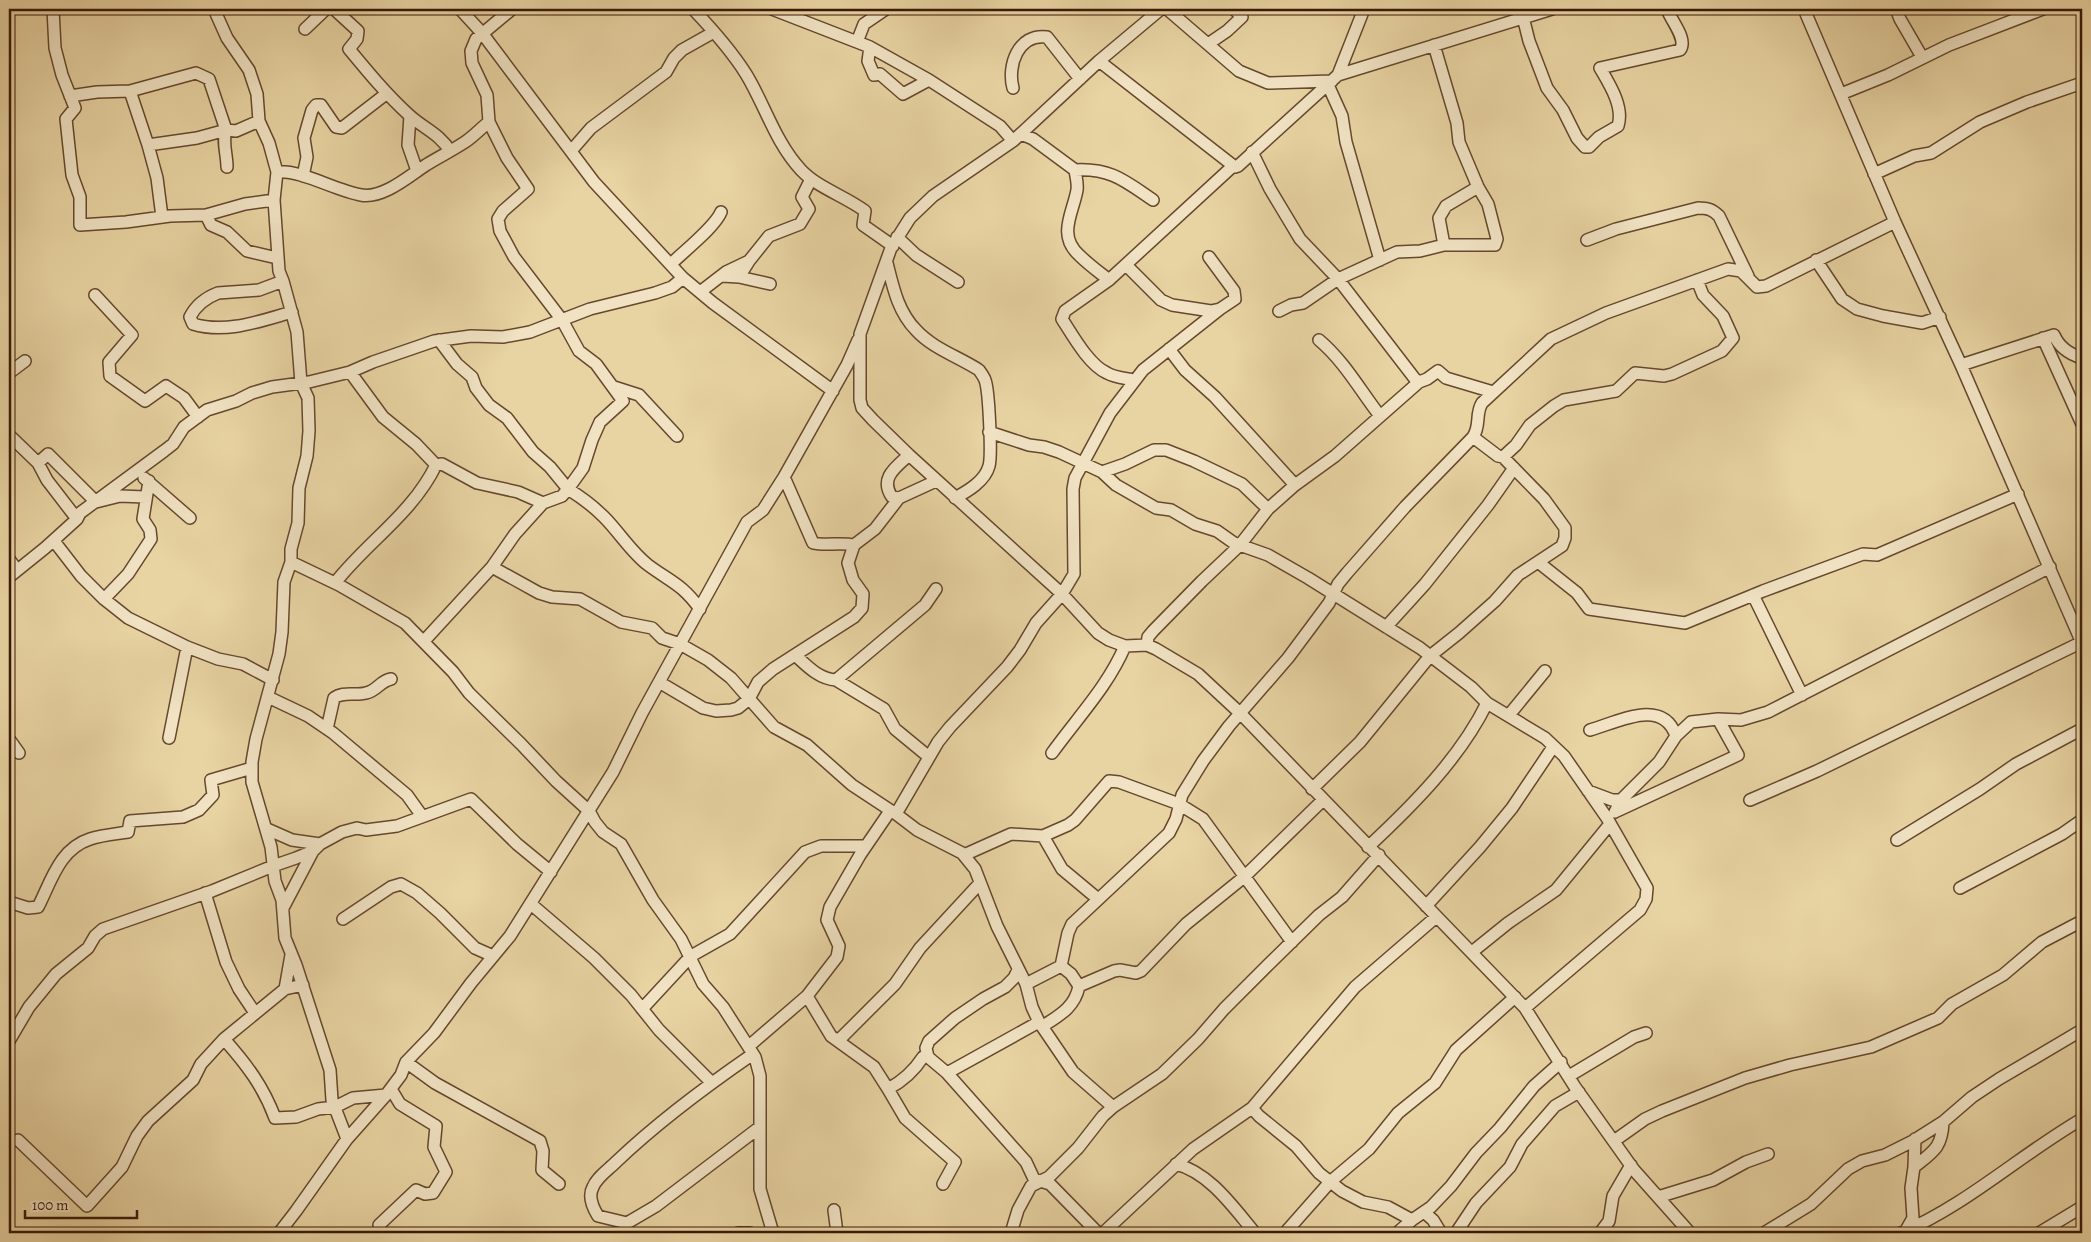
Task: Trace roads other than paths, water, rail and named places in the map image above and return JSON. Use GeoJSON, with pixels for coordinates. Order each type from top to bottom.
{"type":"FeatureCollection","features":[{"type":"Feature","properties":{"kind":"street"},"geometry":{"type":"LineString","coordinates":[[52,9],[55,48],[74,108],[66,119],[72,175],[80,197],[80,224],[206,215],[245,204],[274,200]]}},
{"type":"Feature","properties":{"kind":"street"},"geometry":{"type":"LineString","coordinates":[[214,9],[227,38],[249,70],[257,94],[259,121],[269,143],[277,172],[274,200],[278,271],[283,281],[297,332],[301,383],[308,398],[309,431],[307,456],[299,488],[298,523],[291,549],[291,562],[284,582],[282,632],[273,680],[256,739],[252,782],[271,847],[273,866],[283,908],[285,938],[303,986],[330,1070],[332,1100],[347,1139]]}},
{"type":"Feature","properties":{"kind":"street"},"geometry":{"type":"LineString","coordinates":[[305,29],[326,9]]}},
{"type":"Feature","properties":{"kind":"street"},"geometry":{"type":"LineString","coordinates":[[334,9],[358,31],[358,39],[348,49],[386,94],[410,116],[444,141],[450,151]]}},
{"type":"Feature","properties":{"kind":"street"},"geometry":{"type":"LineString","coordinates":[[460,9],[482,33],[594,182],[683,278],[833,391]]}},
{"type":"Feature","properties":{"kind":"street"},"geometry":{"type":"LineString","coordinates":[[424,641],[492,567],[515,534],[543,504],[562,496],[568,489],[583,468],[600,422],[623,401],[596,364],[579,351],[562,320],[514,257],[500,231],[498,219],[503,211],[528,189],[506,158],[489,122],[487,94],[472,63],[471,51],[476,39],[512,9]]}},
{"type":"Feature","properties":{"kind":"street"},"geometry":{"type":"LineString","coordinates":[[693,9],[714,32],[746,75],[778,137],[795,163],[811,178],[865,211],[863,226],[895,242],[958,282]]}},
{"type":"Feature","properties":{"kind":"street"},"geometry":{"type":"LineString","coordinates":[[773,9],[870,48],[929,80],[1017,137],[1033,139],[1075,170],[1097,170],[1119,176],[1152,200]]}},
{"type":"Feature","properties":{"kind":"street"},"geometry":{"type":"LineString","coordinates":[[858,42],[864,24],[872,13],[886,9]]}},
{"type":"Feature","properties":{"kind":"street"},"geometry":{"type":"LineString","coordinates":[[1167,9],[1239,71],[1268,83],[1332,80],[1520,13],[1552,9]]}},
{"type":"Feature","properties":{"kind":"street"},"geometry":{"type":"LineString","coordinates":[[1208,44],[1227,31],[1242,17],[1234,9]]}},
{"type":"Feature","properties":{"kind":"street"},"geometry":{"type":"LineString","coordinates":[[1099,62],[1232,166],[1238,166],[1332,80],[1364,9]]}},
{"type":"Feature","properties":{"kind":"street"},"geometry":{"type":"LineString","coordinates":[[1520,13],[1547,88],[1563,110],[1580,143],[1585,147],[1589,147],[1599,137],[1618,126],[1620,117],[1611,88],[1600,68],[1680,50],[1683,46],[1682,39],[1667,9]]}},
{"type":"Feature","properties":{"kind":"street"},"geometry":{"type":"LineString","coordinates":[[1750,800],[1817,771],[2082,643],[1961,364],[1895,222],[1804,9]]}},
{"type":"Feature","properties":{"kind":"street"},"geometry":{"type":"LineString","coordinates":[[1896,9],[1922,57]]}},
{"type":"Feature","properties":{"kind":"street"},"geometry":{"type":"LineString","coordinates":[[1841,94],[1888,75],[1922,57],[2043,9]]}},
{"type":"Feature","properties":{"kind":"street"},"geometry":{"type":"LineString","coordinates":[[278,1233],[347,1139],[401,1075],[406,1062],[434,1033],[470,983],[510,936],[589,811],[613,772],[659,682],[747,522],[763,510],[833,391],[860,334],[895,242],[910,218],[933,196],[1017,137],[1153,11]]}},
{"type":"Feature","properties":{"kind":"street"},"geometry":{"type":"LineString","coordinates":[[571,151],[591,128],[666,72],[674,58],[682,50],[714,32]]}},
{"type":"Feature","properties":{"kind":"street"},"geometry":{"type":"LineString","coordinates":[[1013,88],[1010,75],[1014,56],[1025,42],[1042,36],[1047,37],[1080,79]]}},
{"type":"Feature","properties":{"kind":"street"},"geometry":{"type":"LineString","coordinates":[[1279,311],[1291,305],[1302,303],[1338,279],[1396,252],[1420,251],[1444,245],[1495,245],[1496,239],[1488,204],[1478,187],[1459,142],[1457,123],[1434,45]]}},
{"type":"Feature","properties":{"kind":"street"},"geometry":{"type":"LineString","coordinates":[[870,48],[868,61],[874,75],[880,74],[903,94],[929,80]]}},
{"type":"Feature","properties":{"kind":"street"},"geometry":{"type":"LineString","coordinates":[[70,96],[97,92],[130,91],[196,73],[204,76],[209,79],[226,130],[223,139],[227,152],[227,167]]}},
{"type":"Feature","properties":{"kind":"street"},"geometry":{"type":"LineString","coordinates":[[1332,80],[1342,116],[1346,142],[1380,260]]}},
{"type":"Feature","properties":{"kind":"street"},"geometry":{"type":"LineString","coordinates":[[1874,174],[1914,156],[1930,153],[1980,122],[2027,102],[2082,83]]}},
{"type":"Feature","properties":{"kind":"street"},"geometry":{"type":"LineString","coordinates":[[130,91],[157,178],[162,217]]}},
{"type":"Feature","properties":{"kind":"street"},"geometry":{"type":"LineString","coordinates":[[303,176],[308,157],[304,138],[312,110],[316,105],[321,105],[336,127],[342,128],[386,94]]}},
{"type":"Feature","properties":{"kind":"street"},"geometry":{"type":"LineString","coordinates":[[410,116],[408,145],[417,171]]}},
{"type":"Feature","properties":{"kind":"street"},"geometry":{"type":"LineString","coordinates":[[148,145],[197,138],[226,130],[236,131],[259,121]]}},
{"type":"Feature","properties":{"kind":"street"},"geometry":{"type":"LineString","coordinates":[[277,172],[290,171],[364,196],[384,191],[466,141],[489,122]]}},
{"type":"Feature","properties":{"kind":"street"},"geometry":{"type":"LineString","coordinates":[[437,135],[437,158]]}},
{"type":"Feature","properties":{"kind":"street"},"geometry":{"type":"LineString","coordinates":[[1252,152],[1270,189],[1300,239],[1338,279],[1419,382]]}},
{"type":"Feature","properties":{"kind":"street"},"geometry":{"type":"LineString","coordinates":[[1134,380],[1116,377],[1105,372],[1077,343],[1062,319],[1064,312],[1109,280],[1232,166]]}},
{"type":"Feature","properties":{"kind":"street"},"geometry":{"type":"LineString","coordinates":[[1075,170],[1078,188],[1067,222],[1066,233],[1079,256],[1109,280]]}},
{"type":"Feature","properties":{"kind":"street"},"geometry":{"type":"LineString","coordinates":[[739,277],[769,236],[800,224],[809,209],[802,197],[811,178]]}},
{"type":"Feature","properties":{"kind":"street"},"geometry":{"type":"LineString","coordinates":[[1444,245],[1439,218],[1446,206],[1478,187]]}},
{"type":"Feature","properties":{"kind":"street"},"geometry":{"type":"LineString","coordinates":[[1587,240],[1698,208],[1708,208],[1719,216],[1751,282]]}},
{"type":"Feature","properties":{"kind":"street"},"geometry":{"type":"LineString","coordinates":[[671,264],[718,220],[720,212]]}},
{"type":"Feature","properties":{"kind":"street"},"geometry":{"type":"LineString","coordinates":[[206,215],[211,225],[227,232],[247,251],[277,258]]}},
{"type":"Feature","properties":{"kind":"street"},"geometry":{"type":"LineString","coordinates":[[1061,966],[1069,928],[1169,834],[1187,786],[1203,761],[1288,658],[1334,596],[1338,584],[1405,507],[1473,437],[1478,430],[1479,408],[1482,403],[1551,338],[1606,313],[1728,269],[1741,271],[1757,287],[1766,286],[1895,222]]}},
{"type":"Feature","properties":{"kind":"street"},"geometry":{"type":"LineString","coordinates":[[760,1127],[656,1206],[627,1223],[598,1216],[592,1206],[592,1188],[598,1179],[667,1116],[751,1050],[807,996],[837,957],[839,946],[828,920],[828,914],[830,907],[866,846],[893,812],[950,727],[1007,667],[1036,623],[1062,594],[1074,574],[1073,489],[1075,478],[1110,413],[1134,380],[1152,361],[1235,299],[1234,291],[1209,257]]}},
{"type":"Feature","properties":{"kind":"street"},"geometry":{"type":"LineString","coordinates":[[1816,260],[1842,299],[1857,309],[1922,323],[1940,317]]}},
{"type":"Feature","properties":{"kind":"street"},"geometry":{"type":"LineString","coordinates":[[700,292],[722,276],[750,261]]}},
{"type":"Feature","properties":{"kind":"street"},"geometry":{"type":"LineString","coordinates":[[887,263],[898,302],[906,318],[917,331],[979,370],[985,379],[989,432],[989,466],[979,481],[955,498]]}},
{"type":"Feature","properties":{"kind":"street"},"geometry":{"type":"LineString","coordinates":[[1126,265],[1161,300],[1172,305],[1211,310],[1220,309]]}},
{"type":"Feature","properties":{"kind":"street"},"geometry":{"type":"LineString","coordinates":[[722,276],[739,277],[770,284]]}},
{"type":"Feature","properties":{"kind":"street"},"geometry":{"type":"LineString","coordinates":[[9,560],[13,574],[54,541],[77,519],[80,513],[138,472],[172,444],[184,427],[216,406],[236,401],[252,393],[321,380],[350,372],[373,362],[439,340],[471,336],[503,337],[522,334],[611,303],[655,293],[672,287],[683,278]]}},
{"type":"Feature","properties":{"kind":"street"},"geometry":{"type":"LineString","coordinates":[[1504,457],[1516,445],[1530,425],[1564,400],[1616,391],[1635,373],[1664,376],[1722,351],[1732,338],[1723,316],[1703,295],[1697,280]]}},
{"type":"Feature","properties":{"kind":"street"},"geometry":{"type":"LineString","coordinates":[[283,281],[259,290],[212,295],[194,308],[190,317],[193,324],[224,328],[253,323],[292,312]]}},
{"type":"Feature","properties":{"kind":"street"},"geometry":{"type":"LineString","coordinates":[[95,295],[132,335],[109,362],[110,376],[145,401],[166,386],[184,398],[198,417]]}},
{"type":"Feature","properties":{"kind":"street"},"geometry":{"type":"LineString","coordinates":[[860,334],[859,388],[862,408],[936,481],[1062,594],[1098,633],[1109,640],[1125,646],[1147,645],[1156,648],[1198,674],[1241,714],[1525,1008],[1579,1092],[1631,1165],[1690,1233]]}},
{"type":"Feature","properties":{"kind":"street"},"geometry":{"type":"LineString","coordinates":[[1961,364],[2054,335],[2058,344],[2073,355],[2082,358]]}},
{"type":"Feature","properties":{"kind":"street"},"geometry":{"type":"LineString","coordinates":[[2043,338],[2082,424]]}},
{"type":"Feature","properties":{"kind":"street"},"geometry":{"type":"LineString","coordinates":[[439,340],[457,364],[472,378],[476,388],[489,404],[507,418],[533,452],[550,467],[568,489],[584,499],[648,564],[688,592],[700,609]]}},
{"type":"Feature","properties":{"kind":"street"},"geometry":{"type":"LineString","coordinates":[[1319,340],[1341,360],[1353,380],[1380,416]]}},
{"type":"Feature","properties":{"kind":"street"},"geometry":{"type":"LineString","coordinates":[[1169,349],[1185,370],[1215,398],[1295,485]]}},
{"type":"Feature","properties":{"kind":"street"},"geometry":{"type":"LineString","coordinates":[[9,373],[25,361]]}},
{"type":"Feature","properties":{"kind":"street"},"geometry":{"type":"LineString","coordinates":[[1147,645],[1148,637],[1153,631],[1240,545],[1268,509],[1295,485],[1335,456],[1419,382],[1427,379],[1438,370],[1446,378],[1493,392]]}},
{"type":"Feature","properties":{"kind":"street"},"geometry":{"type":"LineString","coordinates":[[350,372],[384,417],[436,464],[442,464],[477,483],[518,492],[543,504]]}},
{"type":"Feature","properties":{"kind":"street"},"geometry":{"type":"LineString","coordinates":[[308,398],[321,380]]}},
{"type":"Feature","properties":{"kind":"street"},"geometry":{"type":"LineString","coordinates":[[1472,386],[1482,403]]}},
{"type":"Feature","properties":{"kind":"street"},"geometry":{"type":"LineString","coordinates":[[614,387],[639,396],[677,436]]}},
{"type":"Feature","properties":{"kind":"street"},"geometry":{"type":"LineString","coordinates":[[989,432],[1029,446],[1044,447],[1084,463],[1102,472],[1116,484],[1156,508],[1171,510],[1194,524],[1217,531],[1234,543],[1268,555],[1430,656],[1487,703],[1545,738],[1564,756],[1608,821],[1648,888],[1646,899],[1640,910],[1525,1008]]}},
{"type":"Feature","properties":{"kind":"street"},"geometry":{"type":"LineString","coordinates":[[9,435],[38,463],[47,480],[77,519]]}},
{"type":"Feature","properties":{"kind":"street"},"geometry":{"type":"LineString","coordinates":[[1312,788],[1360,742],[1430,656],[1495,601],[1518,575],[1533,563],[1538,562],[1562,546],[1566,538],[1565,528],[1544,499],[1504,457],[1498,456],[1473,437]]}},
{"type":"Feature","properties":{"kind":"street"},"geometry":{"type":"LineString","coordinates":[[1102,472],[1125,464],[1154,450],[1166,450],[1242,484],[1268,509]]}},
{"type":"Feature","properties":{"kind":"street"},"geometry":{"type":"LineString","coordinates":[[38,463],[48,454],[96,502]]}},
{"type":"Feature","properties":{"kind":"street"},"geometry":{"type":"LineString","coordinates":[[899,498],[892,497],[886,484],[888,475],[909,455]]}},
{"type":"Feature","properties":{"kind":"street"},"geometry":{"type":"LineString","coordinates":[[335,583],[420,494],[436,464]]}},
{"type":"Feature","properties":{"kind":"street"},"geometry":{"type":"LineString","coordinates":[[1386,627],[1425,584],[1488,506],[1514,468]]}},
{"type":"Feature","properties":{"kind":"street"},"geometry":{"type":"LineString","coordinates":[[138,472],[190,518]]}},
{"type":"Feature","properties":{"kind":"street"},"geometry":{"type":"LineString","coordinates":[[784,477],[813,543],[842,542],[854,545]]}},
{"type":"Feature","properties":{"kind":"street"},"geometry":{"type":"LineString","coordinates":[[104,599],[128,574],[151,539],[150,530],[143,519],[149,481]]}},
{"type":"Feature","properties":{"kind":"street"},"geometry":{"type":"LineString","coordinates":[[659,682],[704,708],[716,711],[738,708],[749,699],[758,682],[773,669],[854,617],[862,608],[863,594],[852,580],[848,563],[854,545],[875,529],[899,498],[936,481]]}},
{"type":"Feature","properties":{"kind":"street"},"geometry":{"type":"LineString","coordinates":[[1538,562],[1577,593],[1589,609],[1599,612],[1685,623],[1753,595],[1863,554],[1877,555],[2018,494]]}},
{"type":"Feature","properties":{"kind":"street"},"geometry":{"type":"LineString","coordinates":[[96,502],[120,496],[145,498]]}},
{"type":"Feature","properties":{"kind":"street"},"geometry":{"type":"LineString","coordinates":[[54,541],[80,576],[104,599],[128,618],[187,647],[218,659],[243,664],[273,680]]}},
{"type":"Feature","properties":{"kind":"street"},"geometry":{"type":"LineString","coordinates":[[291,562],[335,583],[405,623],[454,672],[469,693],[522,744],[556,781],[589,811],[603,832],[621,844],[653,900],[691,956],[703,984],[723,1007],[751,1050],[760,1076],[760,1189],[773,1233]]}},
{"type":"Feature","properties":{"kind":"street"},"geometry":{"type":"LineString","coordinates":[[492,567],[552,597],[580,599],[621,622],[652,628],[662,638],[680,644],[722,670],[774,727],[807,745],[852,785],[917,830],[964,855],[975,869],[997,926],[1026,984],[1032,1007],[1041,1024],[1074,1072],[1113,1107]]}},
{"type":"Feature","properties":{"kind":"street"},"geometry":{"type":"LineString","coordinates":[[1472,952],[1508,923],[1556,890],[1619,805],[1658,762],[1676,736],[1690,722],[1718,718],[1741,720],[1759,715],[1802,695],[2050,568]]}},
{"type":"Feature","properties":{"kind":"street"},"geometry":{"type":"LineString","coordinates":[[836,680],[925,605],[936,589]]}},
{"type":"Feature","properties":{"kind":"street"},"geometry":{"type":"LineString","coordinates":[[1753,595],[1802,695]]}},
{"type":"Feature","properties":{"kind":"street"},"geometry":{"type":"LineString","coordinates":[[1052,753],[1078,716],[1103,688],[1117,666],[1125,646]]}},
{"type":"Feature","properties":{"kind":"street"},"geometry":{"type":"LineString","coordinates":[[169,738],[187,647]]}},
{"type":"Feature","properties":{"kind":"street"},"geometry":{"type":"LineString","coordinates":[[795,655],[812,671],[830,680],[836,680],[884,709],[895,729],[929,757]]}},
{"type":"Feature","properties":{"kind":"street"},"geometry":{"type":"LineString","coordinates":[[1509,715],[1545,671]]}},
{"type":"Feature","properties":{"kind":"street"},"geometry":{"type":"LineString","coordinates":[[327,729],[334,698],[339,694],[359,695],[373,691],[384,680],[391,679]]}},
{"type":"Feature","properties":{"kind":"street"},"geometry":{"type":"LineString","coordinates":[[268,698],[308,716],[327,729],[407,795],[422,816]]}},
{"type":"Feature","properties":{"kind":"street"},"geometry":{"type":"LineString","coordinates":[[1368,847],[1404,814],[1428,787],[1464,742],[1487,703]]}},
{"type":"Feature","properties":{"kind":"street"},"geometry":{"type":"LineString","coordinates":[[1590,730],[1646,714],[1658,714],[1668,721],[1676,736]]}},
{"type":"Feature","properties":{"kind":"street"},"geometry":{"type":"LineString","coordinates":[[1619,805],[1738,755],[1718,718]]}},
{"type":"Feature","properties":{"kind":"street"},"geometry":{"type":"LineString","coordinates":[[1898,840],[1980,789],[2016,764],[2082,729]]}},
{"type":"Feature","properties":{"kind":"street"},"geometry":{"type":"LineString","coordinates":[[9,739],[19,753]]}},
{"type":"Feature","properties":{"kind":"street"},"geometry":{"type":"LineString","coordinates":[[1426,906],[1486,841],[1512,808],[1553,746]]}},
{"type":"Feature","properties":{"kind":"street"},"geometry":{"type":"LineString","coordinates":[[9,902],[28,908],[38,908],[57,866],[66,853],[88,839],[128,832],[130,821],[183,817],[199,810],[213,795],[211,780],[252,768]]}},
{"type":"Feature","properties":{"kind":"street"},"geometry":{"type":"LineString","coordinates":[[964,855],[1011,834],[1043,836],[1068,825],[1075,820],[1109,781],[1140,789],[1179,804],[1202,819],[1292,942]]}},
{"type":"Feature","properties":{"kind":"street"},"geometry":{"type":"LineString","coordinates":[[1588,791],[1612,800],[1619,805]]}},
{"type":"Feature","properties":{"kind":"street"},"geometry":{"type":"LineString","coordinates":[[9,1040],[29,1007],[56,974],[88,948],[95,936],[103,929],[205,893],[273,866],[316,847],[342,832],[357,828],[366,830],[397,826],[471,799],[517,844],[551,872]]}},
{"type":"Feature","properties":{"kind":"street"},"geometry":{"type":"LineString","coordinates":[[1079,986],[1114,971],[1120,970],[1136,973],[1140,970],[1186,924],[1244,877],[1324,800]]}},
{"type":"Feature","properties":{"kind":"street"},"geometry":{"type":"LineString","coordinates":[[1960,888],[2062,834],[2082,820]]}},
{"type":"Feature","properties":{"kind":"street"},"geometry":{"type":"LineString","coordinates":[[267,829],[292,840],[316,847]]}},
{"type":"Feature","properties":{"kind":"street"},"geometry":{"type":"LineString","coordinates":[[1043,836],[1062,869],[1098,899]]}},
{"type":"Feature","properties":{"kind":"street"},"geometry":{"type":"LineString","coordinates":[[642,1009],[691,956],[730,934],[805,852],[820,846],[866,846]]}},
{"type":"Feature","properties":{"kind":"street"},"geometry":{"type":"LineString","coordinates":[[283,908],[316,847]]}},
{"type":"Feature","properties":{"kind":"street"},"geometry":{"type":"LineString","coordinates":[[1010,1233],[1018,1210],[1031,1186],[1042,1182],[1078,1148],[1103,1116],[1113,1107],[1162,1074],[1198,1039],[1224,1009],[1319,915],[1342,897],[1379,855]]}},
{"type":"Feature","properties":{"kind":"street"},"geometry":{"type":"LineString","coordinates":[[838,1041],[895,984],[920,948],[980,883]]}},
{"type":"Feature","properties":{"kind":"street"},"geometry":{"type":"LineString","coordinates":[[342,919],[390,887],[401,884],[440,912],[475,948],[493,956]]}},
{"type":"Feature","properties":{"kind":"street"},"geometry":{"type":"LineString","coordinates":[[205,893],[226,962],[255,1013]]}},
{"type":"Feature","properties":{"kind":"street"},"geometry":{"type":"LineString","coordinates":[[531,904],[594,958],[631,995],[659,1030],[711,1082]]}},
{"type":"Feature","properties":{"kind":"street"},"geometry":{"type":"LineString","coordinates":[[1103,1233],[1193,1149],[1252,1108],[1355,987],[1436,916]]}},
{"type":"Feature","properties":{"kind":"street"},"geometry":{"type":"LineString","coordinates":[[1614,1141],[1645,1119],[1745,1078],[1790,1064],[1871,1046],[1938,1018],[1952,1004],[2003,975],[2042,942],[2082,921]]}},
{"type":"Feature","properties":{"kind":"street"},"geometry":{"type":"LineString","coordinates":[[285,989],[291,955]]}},
{"type":"Feature","properties":{"kind":"street"},"geometry":{"type":"LineString","coordinates":[[947,1073],[1041,1024],[1071,1006],[1077,996],[1079,986],[1071,974],[1061,966]]}},
{"type":"Feature","properties":{"kind":"street"},"geometry":{"type":"LineString","coordinates":[[1026,984],[1061,966]]}},
{"type":"Feature","properties":{"kind":"street"},"geometry":{"type":"LineString","coordinates":[[1018,970],[1014,978],[1005,987],[955,1018],[929,1041],[926,1048],[928,1057],[947,1073],[1026,1162],[1034,1179],[1050,1184],[1098,1233]]}},
{"type":"Feature","properties":{"kind":"street"},"geometry":{"type":"LineString","coordinates":[[18,1140],[87,1206],[122,1167],[137,1136],[148,1121],[193,1080],[201,1064],[224,1039],[285,989],[303,986]]}},
{"type":"Feature","properties":{"kind":"street"},"geometry":{"type":"LineString","coordinates":[[807,996],[831,1036],[874,1068],[905,1118],[955,1162],[943,1184]]}},
{"type":"Feature","properties":{"kind":"street"},"geometry":{"type":"LineString","coordinates":[[1285,1233],[1330,1182],[1369,1149],[1398,1113],[1435,1083],[1456,1050],[1515,997]]}},
{"type":"Feature","properties":{"kind":"street"},"geometry":{"type":"LineString","coordinates":[[1764,1233],[1810,1204],[1848,1169],[1862,1161],[1885,1155],[1915,1139],[1943,1122],[1972,1097],[1999,1079],[2082,1030]]}},
{"type":"Feature","properties":{"kind":"street"},"geometry":{"type":"LineString","coordinates":[[1569,1076],[1634,1037],[1646,1033]]}},
{"type":"Feature","properties":{"kind":"street"},"geometry":{"type":"LineString","coordinates":[[224,1039],[249,1068],[266,1094],[275,1118],[296,1117],[318,1109],[334,1107],[353,1098],[388,1092]]}},
{"type":"Feature","properties":{"kind":"street"},"geometry":{"type":"LineString","coordinates":[[888,1089],[901,1082],[916,1068],[923,1057],[928,1057]]}},
{"type":"Feature","properties":{"kind":"street"},"geometry":{"type":"LineString","coordinates":[[406,1062],[435,1082],[540,1140],[543,1151],[542,1170],[559,1184]]}},
{"type":"Feature","properties":{"kind":"street"},"geometry":{"type":"LineString","coordinates":[[1397,1233],[1424,1212],[1451,1186],[1476,1153],[1500,1128],[1534,1086],[1561,1062]]}},
{"type":"Feature","properties":{"kind":"street"},"geometry":{"type":"LineString","coordinates":[[380,1225],[416,1190],[425,1194],[434,1193],[446,1172],[434,1147],[436,1126],[400,1104],[388,1092]]}},
{"type":"Feature","properties":{"kind":"street"},"geometry":{"type":"LineString","coordinates":[[1456,1233],[1476,1204],[1510,1167],[1522,1144],[1555,1106],[1579,1092]]}},
{"type":"Feature","properties":{"kind":"street"},"geometry":{"type":"LineString","coordinates":[[1252,1108],[1296,1146],[1319,1173],[1342,1191],[1363,1202],[1388,1207],[1412,1220]]}},
{"type":"Feature","properties":{"kind":"street"},"geometry":{"type":"LineString","coordinates":[[1903,1233],[1942,1214],[2003,1173],[2050,1138],[2082,1119]]}},
{"type":"Feature","properties":{"kind":"street"},"geometry":{"type":"LineString","coordinates":[[1914,1167],[1935,1150],[1940,1142],[1943,1122]]}},
{"type":"Feature","properties":{"kind":"street"},"geometry":{"type":"LineString","coordinates":[[1903,1233],[1913,1218],[1911,1188],[1915,1139]]}},
{"type":"Feature","properties":{"kind":"street"},"geometry":{"type":"LineString","coordinates":[[1658,1197],[1713,1180],[1746,1162],[1768,1154]]}},
{"type":"Feature","properties":{"kind":"street"},"geometry":{"type":"LineString","coordinates":[[1176,1164],[1189,1167],[1200,1175],[1230,1203],[1254,1233]]}},
{"type":"Feature","properties":{"kind":"street"},"geometry":{"type":"LineString","coordinates":[[1600,1233],[1609,1221],[1613,1196],[1631,1165]]}},
{"type":"Feature","properties":{"kind":"street"},"geometry":{"type":"LineString","coordinates":[[2039,1233],[2082,1208]]}},
{"type":"Feature","properties":{"kind":"street"},"geometry":{"type":"LineString","coordinates":[[834,1210],[837,1233]]}},
{"type":"Feature","properties":{"kind":"street"},"geometry":{"type":"LineString","coordinates":[[1424,1212],[1433,1220],[1441,1233]]}},
{"type":"Feature","properties":{"kind":"street"},"geometry":{"type":"LineString","coordinates":[[738,1233],[750,1233]]}}]}
